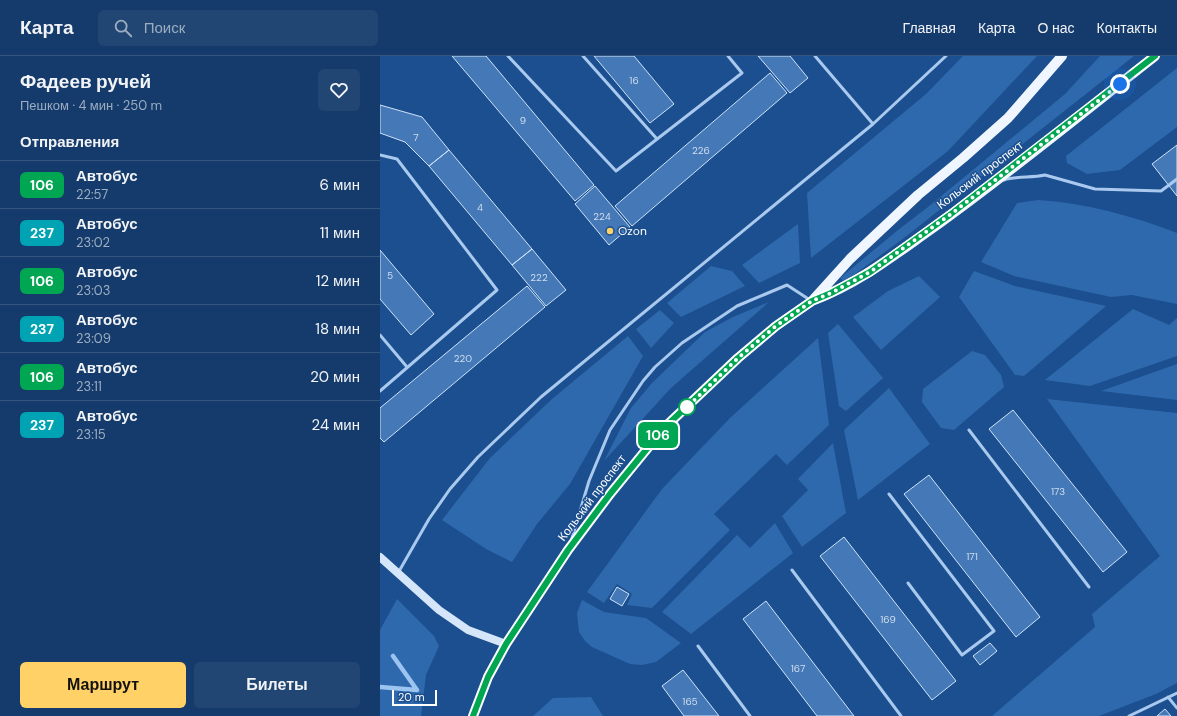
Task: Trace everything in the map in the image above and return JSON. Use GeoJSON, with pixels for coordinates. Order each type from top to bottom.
{"type":"FeatureCollection","features":[{"type":"Feature","properties":{"kind":"main road","name":"Кольский проспект"},"geometry":{"type":"LineString","coordinates":[[812,301],[850,259],[912,200],[1008,118],[1062,56]]}},
{"type":"Feature","properties":{"kind":"main road","name":"Кольский проспект"},"geometry":{"type":"LineString","coordinates":[[473,716],[488,677],[506,644],[568,550],[610,494],[664,428],[738,358],[776,326],[812,301],[831,293],[870,272],[951,214],[1155,56]]}},
{"type":"Feature","properties":{"kind":"main road"},"geometry":{"type":"LineString","coordinates":[[380,557],[397,574],[439,610],[468,630],[506,644]]}},
{"type":"Feature","properties":{"kind":"lane"},"geometry":{"type":"LineString","coordinates":[[508,56],[616,171],[742,73],[728,56]]}},
{"type":"Feature","properties":{"kind":"lane"},"geometry":{"type":"LineString","coordinates":[[583,56],[657,139]]}},
{"type":"Feature","properties":{"kind":"lane"},"geometry":{"type":"LineString","coordinates":[[814,56],[873,124]]}},
{"type":"Feature","properties":{"kind":"lane"},"geometry":{"type":"LineString","coordinates":[[397,574],[429,519],[450,489],[478,457],[541,397],[873,124],[946,56]]}},
{"type":"Feature","properties":{"kind":"lane"},"geometry":{"type":"LineString","coordinates":[[380,391],[497,290],[397,159],[381,156]]}},
{"type":"Feature","properties":{"kind":"lane"},"geometry":{"type":"LineString","coordinates":[[990,184],[1015,177],[1037,177],[1045,175],[1095,189],[1161,191],[1177,179]]}},
{"type":"Feature","properties":{"kind":"lane"},"geometry":{"type":"LineString","coordinates":[[568,550],[588,480],[610,430],[643,381],[655,367],[682,343],[737,306],[787,285],[812,301]]}},
{"type":"Feature","properties":{"kind":"lane"},"geometry":{"type":"LineString","coordinates":[[380,335],[407,367]]}},
{"type":"Feature","properties":{"kind":"lane"},"geometry":{"type":"LineString","coordinates":[[969,430],[1089,587]]}},
{"type":"Feature","properties":{"kind":"lane"},"geometry":{"type":"LineString","coordinates":[[889,494],[994,631],[962,655],[908,583]]}},
{"type":"Feature","properties":{"kind":"lane"},"geometry":{"type":"LineString","coordinates":[[792,570],[901,716]]}},
{"type":"Feature","properties":{"kind":"lane"},"geometry":{"type":"LineString","coordinates":[[698,646],[750,716]]}},
{"type":"Feature","properties":{"kind":"lane"},"geometry":{"type":"LineString","coordinates":[[1129,716],[1177,693]]}},
{"type":"Feature","properties":{"kind":"lane"},"geometry":{"type":"LineString","coordinates":[[1168,697],[1177,708]]}},
{"type":"Feature","properties":{"kind":"shaded area"},"geometry":{"type":"Polygon","coordinates":[[[963,56],[1037,56],[948,151],[811,258],[807,193],[926,94],[963,56]]]}},
{"type":"Feature","properties":{"kind":"shaded area"},"geometry":{"type":"Polygon","coordinates":[[[1100,56],[1134,56],[904,238],[844,282],[840,278],[1065,94],[1100,56]]]}},
{"type":"Feature","properties":{"kind":"shaded area"},"geometry":{"type":"Polygon","coordinates":[[[1177,68],[1177,127],[1120,170],[1087,174],[1067,163],[1066,156],[1177,68]]]}},
{"type":"Feature","properties":{"kind":"shaded area"},"geometry":{"type":"Polygon","coordinates":[[[1038,200],[1074,204],[1109,211],[1177,233],[1177,304],[1132,295],[1111,297],[1014,276],[981,262],[1017,203],[1038,200]]]}},
{"type":"Feature","properties":{"kind":"shaded area"},"geometry":{"type":"Polygon","coordinates":[[[798,224],[800,263],[759,283],[742,265],[798,224]]]}},
{"type":"Feature","properties":{"kind":"shaded area"},"geometry":{"type":"Polygon","coordinates":[[[711,266],[732,271],[745,286],[681,317],[667,303],[711,266]]]}},
{"type":"Feature","properties":{"kind":"shaded area"},"geometry":{"type":"Polygon","coordinates":[[[974,271],[1015,286],[1106,306],[1024,376],[1015,375],[959,297],[974,271]]]}},
{"type":"Feature","properties":{"kind":"shaded area"},"geometry":{"type":"Polygon","coordinates":[[[919,276],[940,297],[881,350],[853,317],[888,291],[919,276]]]}},
{"type":"Feature","properties":{"kind":"shaded area"},"geometry":{"type":"Polygon","coordinates":[[[769,302],[671,388],[604,461],[631,408],[652,383],[705,332],[733,317],[769,302]]]}},
{"type":"Feature","properties":{"kind":"shaded area"},"geometry":{"type":"Polygon","coordinates":[[[1133,309],[1169,325],[1177,318],[1177,356],[1090,386],[1045,380],[1133,309]]]}},
{"type":"Feature","properties":{"kind":"shaded area"},"geometry":{"type":"Polygon","coordinates":[[[660,310],[674,323],[651,348],[636,329],[660,310]]]}},
{"type":"Feature","properties":{"kind":"shaded area"},"geometry":{"type":"Polygon","coordinates":[[[838,324],[883,378],[846,411],[839,406],[828,333],[838,324]]]}},
{"type":"Feature","properties":{"kind":"shaded area"},"geometry":{"type":"Polygon","coordinates":[[[628,336],[643,356],[570,484],[537,524],[512,562],[486,549],[442,520],[490,458],[552,399],[628,336]]]}},
{"type":"Feature","properties":{"kind":"shaded area"},"geometry":{"type":"Polygon","coordinates":[[[818,338],[829,425],[787,465],[776,454],[714,514],[730,530],[652,608],[627,605],[632,594],[617,584],[604,603],[587,592],[662,489],[731,417],[818,338]]]}},
{"type":"Feature","properties":{"kind":"shaded area"},"geometry":{"type":"Polygon","coordinates":[[[972,351],[985,355],[1001,375],[1004,387],[954,430],[941,428],[922,402],[923,389],[972,351]]]}},
{"type":"Feature","properties":{"kind":"shaded area"},"geometry":{"type":"Polygon","coordinates":[[[1177,364],[1177,400],[1101,391],[1177,364]]]}},
{"type":"Feature","properties":{"kind":"shaded area"},"geometry":{"type":"Polygon","coordinates":[[[889,388],[930,444],[858,500],[844,430],[889,388]]]}},
{"type":"Feature","properties":{"kind":"shaded area"},"geometry":{"type":"Polygon","coordinates":[[[1047,399],[1177,413],[1177,683],[1156,694],[1099,716],[992,716],[1095,627],[1092,614],[1160,556],[1047,399]]]}},
{"type":"Feature","properties":{"kind":"shaded area"},"geometry":{"type":"Polygon","coordinates":[[[833,443],[846,513],[802,547],[782,516],[808,490],[798,479],[833,443]]]}},
{"type":"Feature","properties":{"kind":"shaded area"},"geometry":{"type":"Polygon","coordinates":[[[775,523],[793,553],[691,634],[662,612],[737,535],[750,548],[775,523]]]}},
{"type":"Feature","properties":{"kind":"shaded area"},"geometry":{"type":"Polygon","coordinates":[[[397,599],[434,636],[439,646],[426,675],[421,716],[380,716],[380,630],[397,599]]]}},
{"type":"Feature","properties":{"kind":"shaded area"},"geometry":{"type":"Polygon","coordinates":[[[582,600],[604,612],[646,618],[681,643],[656,662],[642,665],[630,664],[592,647],[585,641],[579,632],[577,613],[582,600]]]}},
{"type":"Feature","properties":{"kind":"shaded area"},"geometry":{"type":"Polygon","coordinates":[[[591,697],[603,716],[533,716],[553,698],[591,697]]]}},
{"type":"Feature","properties":{"kind":"building"},"geometry":{"type":"Polygon","coordinates":[[[452,56],[486,56],[594,185],[575,201],[452,56]]]}},
{"type":"Feature","properties":{"kind":"building"},"geometry":{"type":"Polygon","coordinates":[[[594,56],[634,56],[674,104],[650,123],[594,56]]]}},
{"type":"Feature","properties":{"kind":"building"},"geometry":{"type":"Polygon","coordinates":[[[758,56],[790,56],[808,78],[790,93],[758,56]]]}},
{"type":"Feature","properties":{"kind":"building"},"geometry":{"type":"Polygon","coordinates":[[[770,73],[787,93],[632,226],[615,206],[770,73]]]}},
{"type":"Feature","properties":{"kind":"building"},"geometry":{"type":"Polygon","coordinates":[[[380,105],[422,117],[449,150],[429,166],[405,142],[380,133],[380,105]]]}},
{"type":"Feature","properties":{"kind":"building"},"geometry":{"type":"Polygon","coordinates":[[[1177,145],[1177,196],[1152,164],[1177,145]]]}},
{"type":"Feature","properties":{"kind":"building"},"geometry":{"type":"Polygon","coordinates":[[[449,150],[532,249],[512,265],[429,166],[449,150]]]}},
{"type":"Feature","properties":{"kind":"building"},"geometry":{"type":"Polygon","coordinates":[[[595,186],[630,227],[609,245],[575,204],[595,186]]]}},
{"type":"Feature","properties":{"kind":"building"},"geometry":{"type":"Polygon","coordinates":[[[532,249],[566,290],[546,306],[512,265],[532,249]]]}},
{"type":"Feature","properties":{"kind":"building"},"geometry":{"type":"Polygon","coordinates":[[[380,250],[434,314],[411,335],[380,299],[380,250]]]}},
{"type":"Feature","properties":{"kind":"building"},"geometry":{"type":"Polygon","coordinates":[[[527,286],[545,307],[384,442],[380,438],[380,408],[527,286]]]}},
{"type":"Feature","properties":{"kind":"building"},"geometry":{"type":"Polygon","coordinates":[[[1013,410],[1127,552],[1103,572],[989,429],[1013,410]]]}},
{"type":"Feature","properties":{"kind":"building"},"geometry":{"type":"Polygon","coordinates":[[[929,475],[1040,617],[1016,637],[904,494],[929,475]]]}},
{"type":"Feature","properties":{"kind":"building"},"geometry":{"type":"Polygon","coordinates":[[[844,537],[956,681],[932,700],[820,556],[844,537]]]}},
{"type":"Feature","properties":{"kind":"building"},"geometry":{"type":"Polygon","coordinates":[[[617,587],[629,594],[622,606],[610,599],[617,587]]]}},
{"type":"Feature","properties":{"kind":"building"},"geometry":{"type":"Polygon","coordinates":[[[766,601],[854,716],[817,716],[743,619],[766,601]]]}},
{"type":"Feature","properties":{"kind":"building"},"geometry":{"type":"Polygon","coordinates":[[[990,643],[997,651],[980,665],[973,656],[990,643]]]}},
{"type":"Feature","properties":{"kind":"building"},"geometry":{"type":"Polygon","coordinates":[[[683,670],[719,716],[684,716],[662,686],[683,670]]]}},
{"type":"Feature","properties":{"kind":"building"},"geometry":{"type":"Polygon","coordinates":[[[1165,709],[1171,716],[1157,716],[1165,709]]]}},
{"type":"Feature","properties":{"kind":"waterway"},"geometry":{"type":"LineString","coordinates":[[393,656],[417,690]]}},
{"type":"Feature","properties":{"kind":"waterway"},"geometry":{"type":"LineString","coordinates":[[380,687],[417,690]]}},
{"type":"Feature","properties":{"kind":"bus line","name":"106"},"geometry":{"type":"LineString","coordinates":[[473,716],[488,677],[506,644],[568,550],[610,494],[664,428],[738,358],[776,326],[812,301],[831,293],[870,272],[951,214],[1155,56]]}},
{"type":"Feature","properties":{"kind":"place","name":"Ozon"},"geometry":{"type":"Point","coordinates":[610,231]}},
{"type":"Feature","properties":{"kind":"route"},"geometry":{"type":"LineString","coordinates":[[687,407],[683,411],[738,358],[776,326],[812,301],[831,293],[870,272],[951,214],[1120,84]]}}]}
